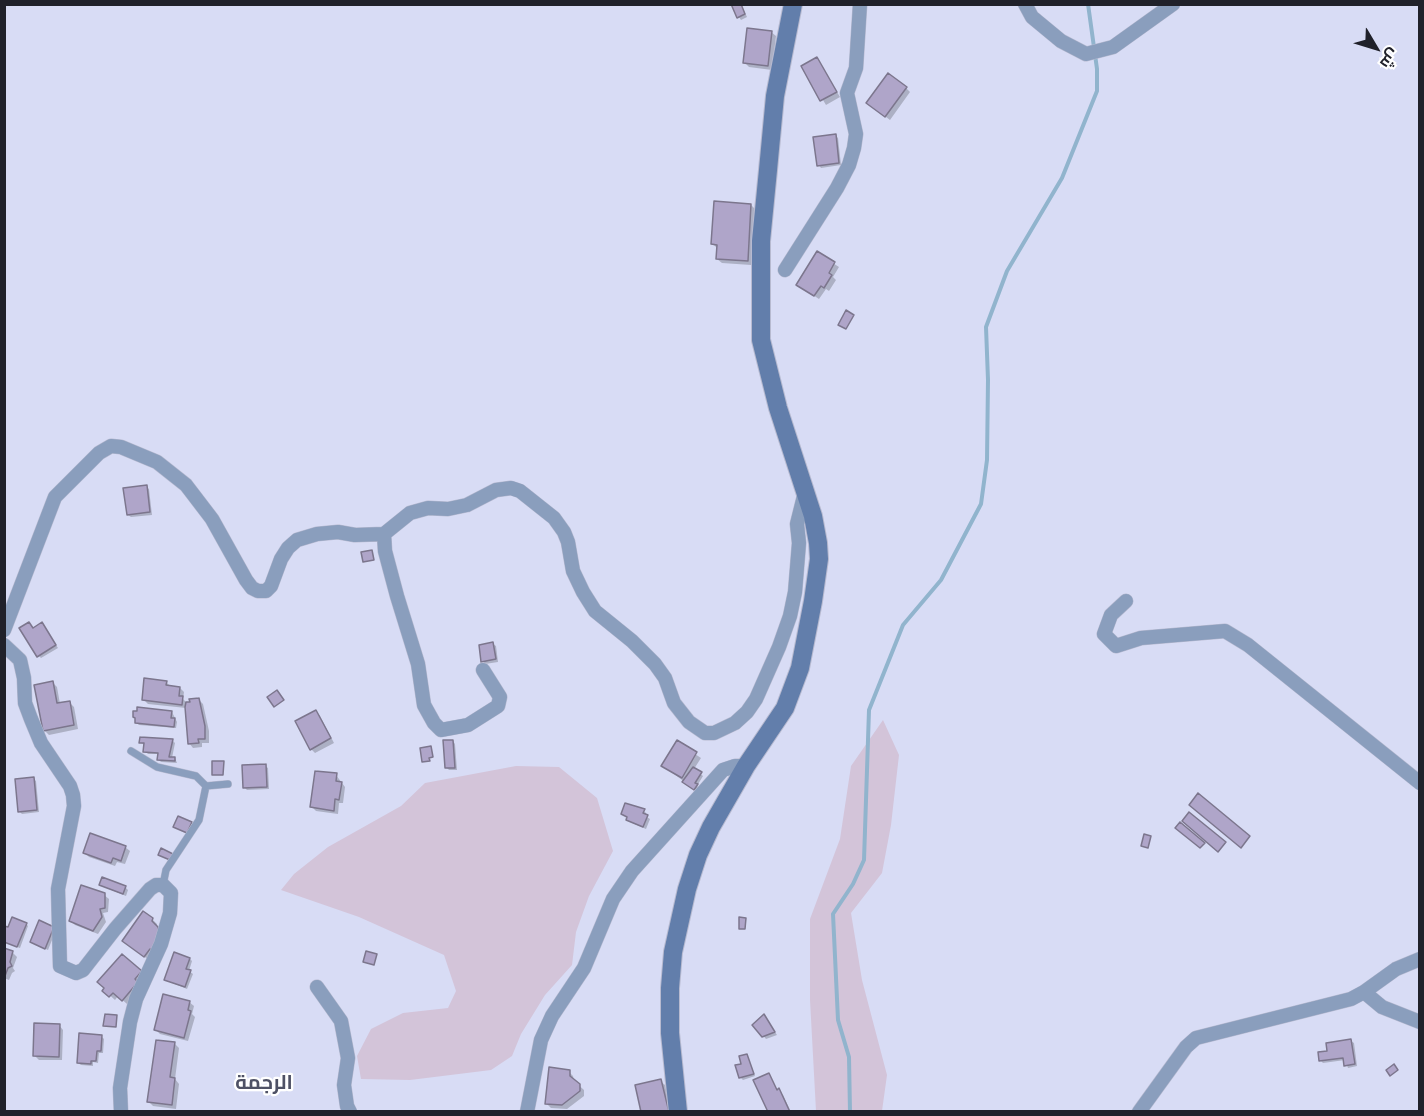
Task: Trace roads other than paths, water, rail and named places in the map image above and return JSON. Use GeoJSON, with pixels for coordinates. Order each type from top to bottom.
{"type":"FeatureCollection","features":[{"type":"Feature","properties":{"kind":"main road"},"geometry":{"type":"LineString","coordinates":[[678,1112],[670,1033],[670,999],[672,952],[678,923],[698,855],[711,827],[746,766],[785,708],[800,668],[819,559],[813,516],[778,408],[761,340],[761,241],[775,96],[793,4]]}},
{"type":"Feature","properties":{"kind":"street"},"geometry":{"type":"LineString","coordinates":[[785,270],[837,188],[849,165],[854,148],[856,134],[847,93],[856,68],[860,4]]}},
{"type":"Feature","properties":{"kind":"street"},"geometry":{"type":"LineString","coordinates":[[1025,4],[1032,17],[1061,41],[1086,54],[1113,47],[1173,4]]}},
{"type":"Feature","properties":{"kind":"street"},"geometry":{"type":"LineString","coordinates":[[4,630],[55,497],[99,453],[111,446],[121,447],[157,462],[186,485],[212,519],[246,580],[252,588],[258,591],[266,591],[271,586],[281,560],[288,548],[297,540],[317,534],[338,532],[355,535],[384,534],[410,513],[428,508],[448,509],[467,506],[496,490],[511,488],[520,491],[554,518],[564,532],[573,571],[595,611],[632,641],[655,664],[666,678],[674,703],[689,722],[705,733],[714,733],[735,723],[747,712],[756,699],[779,647],[790,616],[795,592],[799,543],[797,524],[805,492]]}},
{"type":"Feature","properties":{"kind":"street"},"geometry":{"type":"LineString","coordinates":[[384,534],[385,551],[418,664],[424,705],[434,723],[441,730],[468,725],[498,706],[500,697],[483,670]]}},
{"type":"Feature","properties":{"kind":"street"},"geometry":{"type":"LineString","coordinates":[[1126,601],[1111,615],[1104,634],[1116,646],[1141,638],[1225,631],[1248,645],[1419,783]]}},
{"type":"Feature","properties":{"kind":"street"},"geometry":{"type":"LineString","coordinates":[[4,645],[20,660],[24,678],[25,703],[31,719],[41,743],[70,786],[73,795],[74,806],[58,889],[60,966],[76,973],[83,970],[142,896],[156,885],[163,885],[171,893],[170,913],[161,944],[136,999],[130,1022],[120,1088],[121,1112]]}},
{"type":"Feature","properties":{"kind":"street"},"geometry":{"type":"LineString","coordinates":[[527,1112],[540,1040],[584,968],[613,898],[632,871],[723,770],[735,766],[746,766]]}},
{"type":"Feature","properties":{"kind":"street"},"geometry":{"type":"LineString","coordinates":[[1139,1112],[1179,1056],[1196,1038],[1332,1005],[1364,992],[1396,969],[1419,959]]}},
{"type":"Feature","properties":{"kind":"street"},"geometry":{"type":"LineString","coordinates":[[317,987],[341,1021],[348,1058],[344,1085],[346,1106],[350,1112]]}},
{"type":"Feature","properties":{"kind":"street"},"geometry":{"type":"LineString","coordinates":[[1364,992],[1382,1007],[1419,1022]]}},
{"type":"Feature","properties":{"kind":"lane"},"geometry":{"type":"LineString","coordinates":[[132,751],[157,767],[196,776],[206,786]]}},
{"type":"Feature","properties":{"kind":"lane"},"geometry":{"type":"LineString","coordinates":[[206,786],[228,784]]}},
{"type":"Feature","properties":{"kind":"lane"},"geometry":{"type":"LineString","coordinates":[[163,885],[166,870],[199,820],[206,786]]}},
{"type":"Feature","properties":{"kind":"waterway"},"geometry":{"type":"LineString","coordinates":[[850,1112],[849,1057],[838,1020],[833,914],[853,884],[864,860],[869,710],[903,625],[941,580],[981,504],[987,460],[986,327],[1007,271],[1062,178],[1097,91],[1097,69],[1088,4]]}},
{"type":"Feature","properties":{"kind":"district","name":"الرجمة"},"geometry":{"type":"Point","coordinates":[264,1082]}}]}
